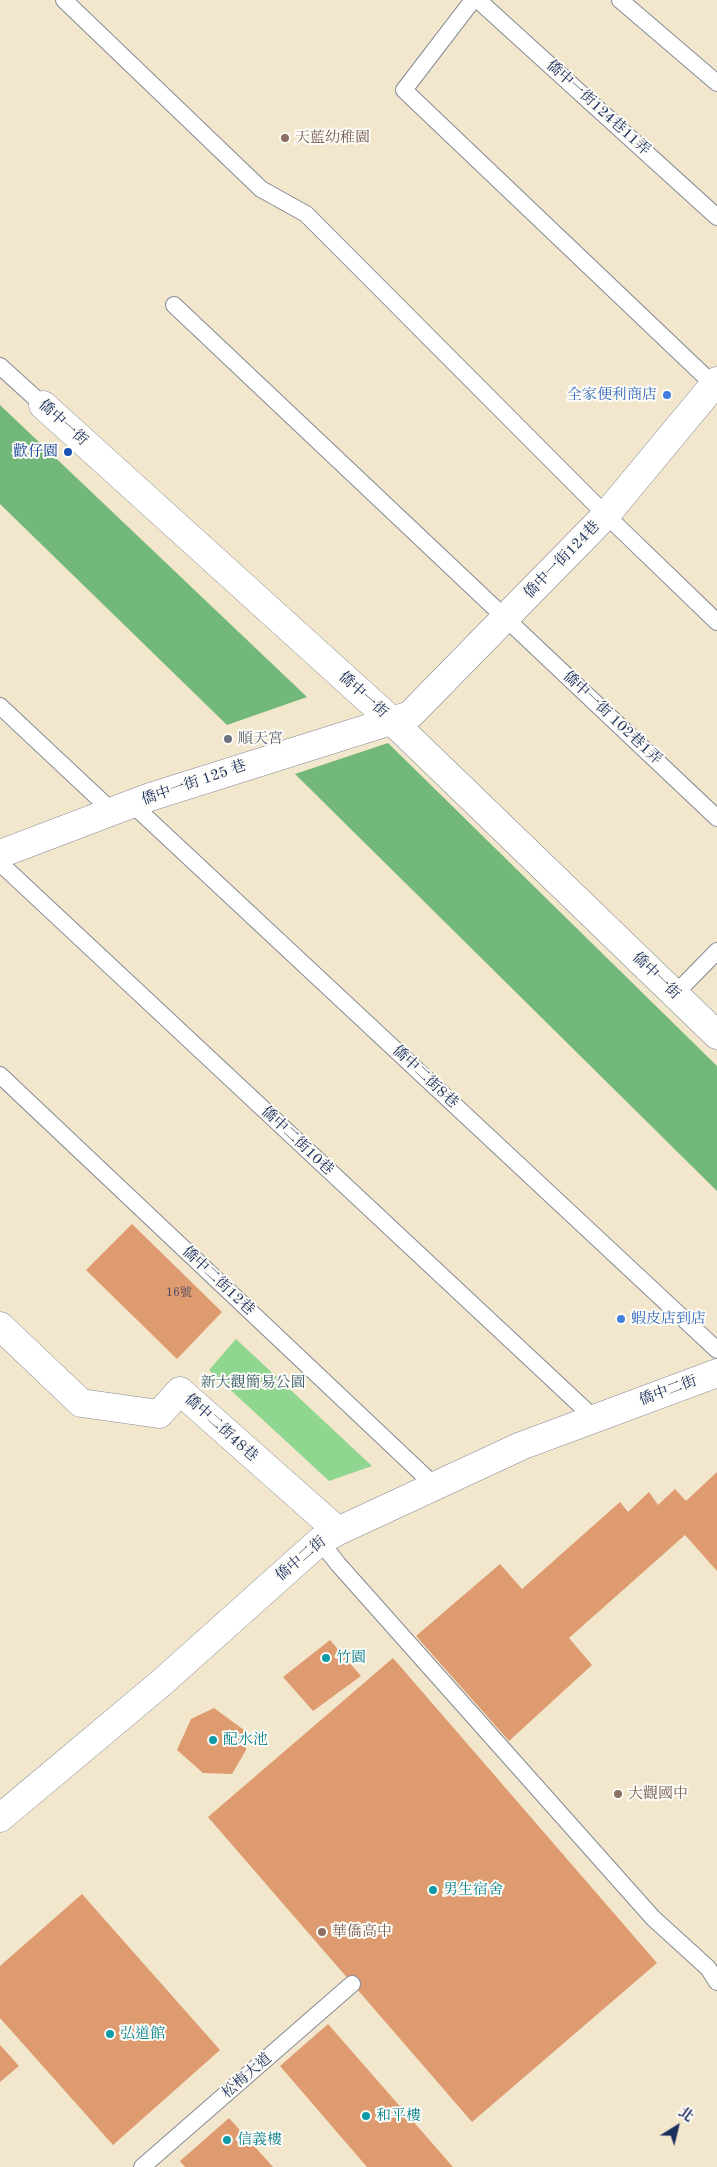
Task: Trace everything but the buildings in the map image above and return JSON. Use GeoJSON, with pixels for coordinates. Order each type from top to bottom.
{"type":"FeatureCollection","features":[{"type":"Feature","properties":{"kind":"street","name":"僑中一街124巷"},"geometry":{"type":"LineString","coordinates":[[391,720],[410,715],[606,515],[716,385]]}},
{"type":"Feature","properties":{"kind":"street","name":"僑中一街"},"geometry":{"type":"LineString","coordinates":[[42,405],[391,720],[717,1035]]}},
{"type":"Feature","properties":{"kind":"street","name":"僑中一街 125 巷"},"geometry":{"type":"LineString","coordinates":[[0,854],[122,808],[269,758],[391,720]]}},
{"type":"Feature","properties":{"kind":"street","name":"僑中二街48巷"},"geometry":{"type":"LineString","coordinates":[[0,1326],[81,1402],[159,1414],[180,1391],[305,1504],[329,1536]]}},
{"type":"Feature","properties":{"kind":"street","name":"僑中二街"},"geometry":{"type":"LineString","coordinates":[[0,1818],[160,1684],[329,1536],[521,1446],[717,1373]]}},
{"type":"Feature","properties":{"kind":"lane"},"geometry":{"type":"LineString","coordinates":[[64,0],[261,189],[306,214],[606,515],[717,622]]}},
{"type":"Feature","properties":{"kind":"lane"},"geometry":{"type":"LineString","coordinates":[[473,0],[404,90],[716,385]]}},
{"type":"Feature","properties":{"kind":"lane","name":"僑中一街124巷11弄"},"geometry":{"type":"LineString","coordinates":[[478,0],[717,217]]}},
{"type":"Feature","properties":{"kind":"lane"},"geometry":{"type":"LineString","coordinates":[[620,0],[717,83]]}},
{"type":"Feature","properties":{"kind":"lane","name":"僑中一街 102巷1弄"},"geometry":{"type":"LineString","coordinates":[[174,305],[717,818]]}},
{"type":"Feature","properties":{"kind":"lane","name":"僑中一街"},"geometry":{"type":"LineString","coordinates":[[0,366],[42,405]]}},
{"type":"Feature","properties":{"kind":"lane","name":"僑中二街8巷"},"geometry":{"type":"LineString","coordinates":[[0,706],[122,808],[717,1350]]}},
{"type":"Feature","properties":{"kind":"lane","name":"僑中二街10巷"},"geometry":{"type":"LineString","coordinates":[[0,863],[594,1418]]}},
{"type":"Feature","properties":{"kind":"lane"},"geometry":{"type":"LineString","coordinates":[[675,994],[717,951]]}},
{"type":"Feature","properties":{"kind":"lane","name":"僑中二街12巷"},"geometry":{"type":"LineString","coordinates":[[0,1075],[435,1486]]}},
{"type":"Feature","properties":{"kind":"lane"},"geometry":{"type":"LineString","coordinates":[[329,1536],[351,1579],[653,1918],[708,1968],[717,1982]]}},
{"type":"Feature","properties":{"kind":"lane","name":"松梅大道"},"geometry":{"type":"LineString","coordinates":[[142,2167],[352,1984]]}},
{"type":"Feature","properties":{"kind":"green space"},"geometry":{"type":"Polygon","coordinates":[[[0,405],[307,697],[227,725],[0,504],[0,405]]]}},
{"type":"Feature","properties":{"kind":"green space"},"geometry":{"type":"Polygon","coordinates":[[[388,743],[717,1066],[717,1191],[295,774],[388,743]]]}},
{"type":"Feature","properties":{"kind":"green space","name":"新大觀簡易公園"},"geometry":{"type":"Polygon","coordinates":[[[236,1339],[372,1466],[329,1481],[209,1370],[236,1339]]]}},
{"type":"Feature","properties":{"kind":"place","name":"天藍幼稚園"},"geometry":{"type":"Point","coordinates":[285,138]}},
{"type":"Feature","properties":{"kind":"place","name":"全家便利商店"},"geometry":{"type":"Point","coordinates":[667,395]}},
{"type":"Feature","properties":{"kind":"place","name":"歡仔園"},"geometry":{"type":"Point","coordinates":[68,452]}},
{"type":"Feature","properties":{"kind":"place","name":"順天宮"},"geometry":{"type":"Point","coordinates":[228,739]}},
{"type":"Feature","properties":{"kind":"place","name":"蝦皮店到店"},"geometry":{"type":"Point","coordinates":[621,1319]}},
{"type":"Feature","properties":{"kind":"place","name":"竹園"},"geometry":{"type":"Point","coordinates":[326,1658]}},
{"type":"Feature","properties":{"kind":"place","name":"配水池"},"geometry":{"type":"Point","coordinates":[213,1740]}},
{"type":"Feature","properties":{"kind":"place","name":"大觀國中"},"geometry":{"type":"Point","coordinates":[618,1794]}},
{"type":"Feature","properties":{"kind":"place","name":"男生宿舍"},"geometry":{"type":"Point","coordinates":[433,1890]}},
{"type":"Feature","properties":{"kind":"place","name":"華僑高中"},"geometry":{"type":"Point","coordinates":[322,1932]}},
{"type":"Feature","properties":{"kind":"place","name":"弘道館"},"geometry":{"type":"Point","coordinates":[110,2034]}},
{"type":"Feature","properties":{"kind":"place","name":"和平樓"},"geometry":{"type":"Point","coordinates":[366,2116]}},
{"type":"Feature","properties":{"kind":"place","name":"信義樓"},"geometry":{"type":"Point","coordinates":[227,2140]}}]}
